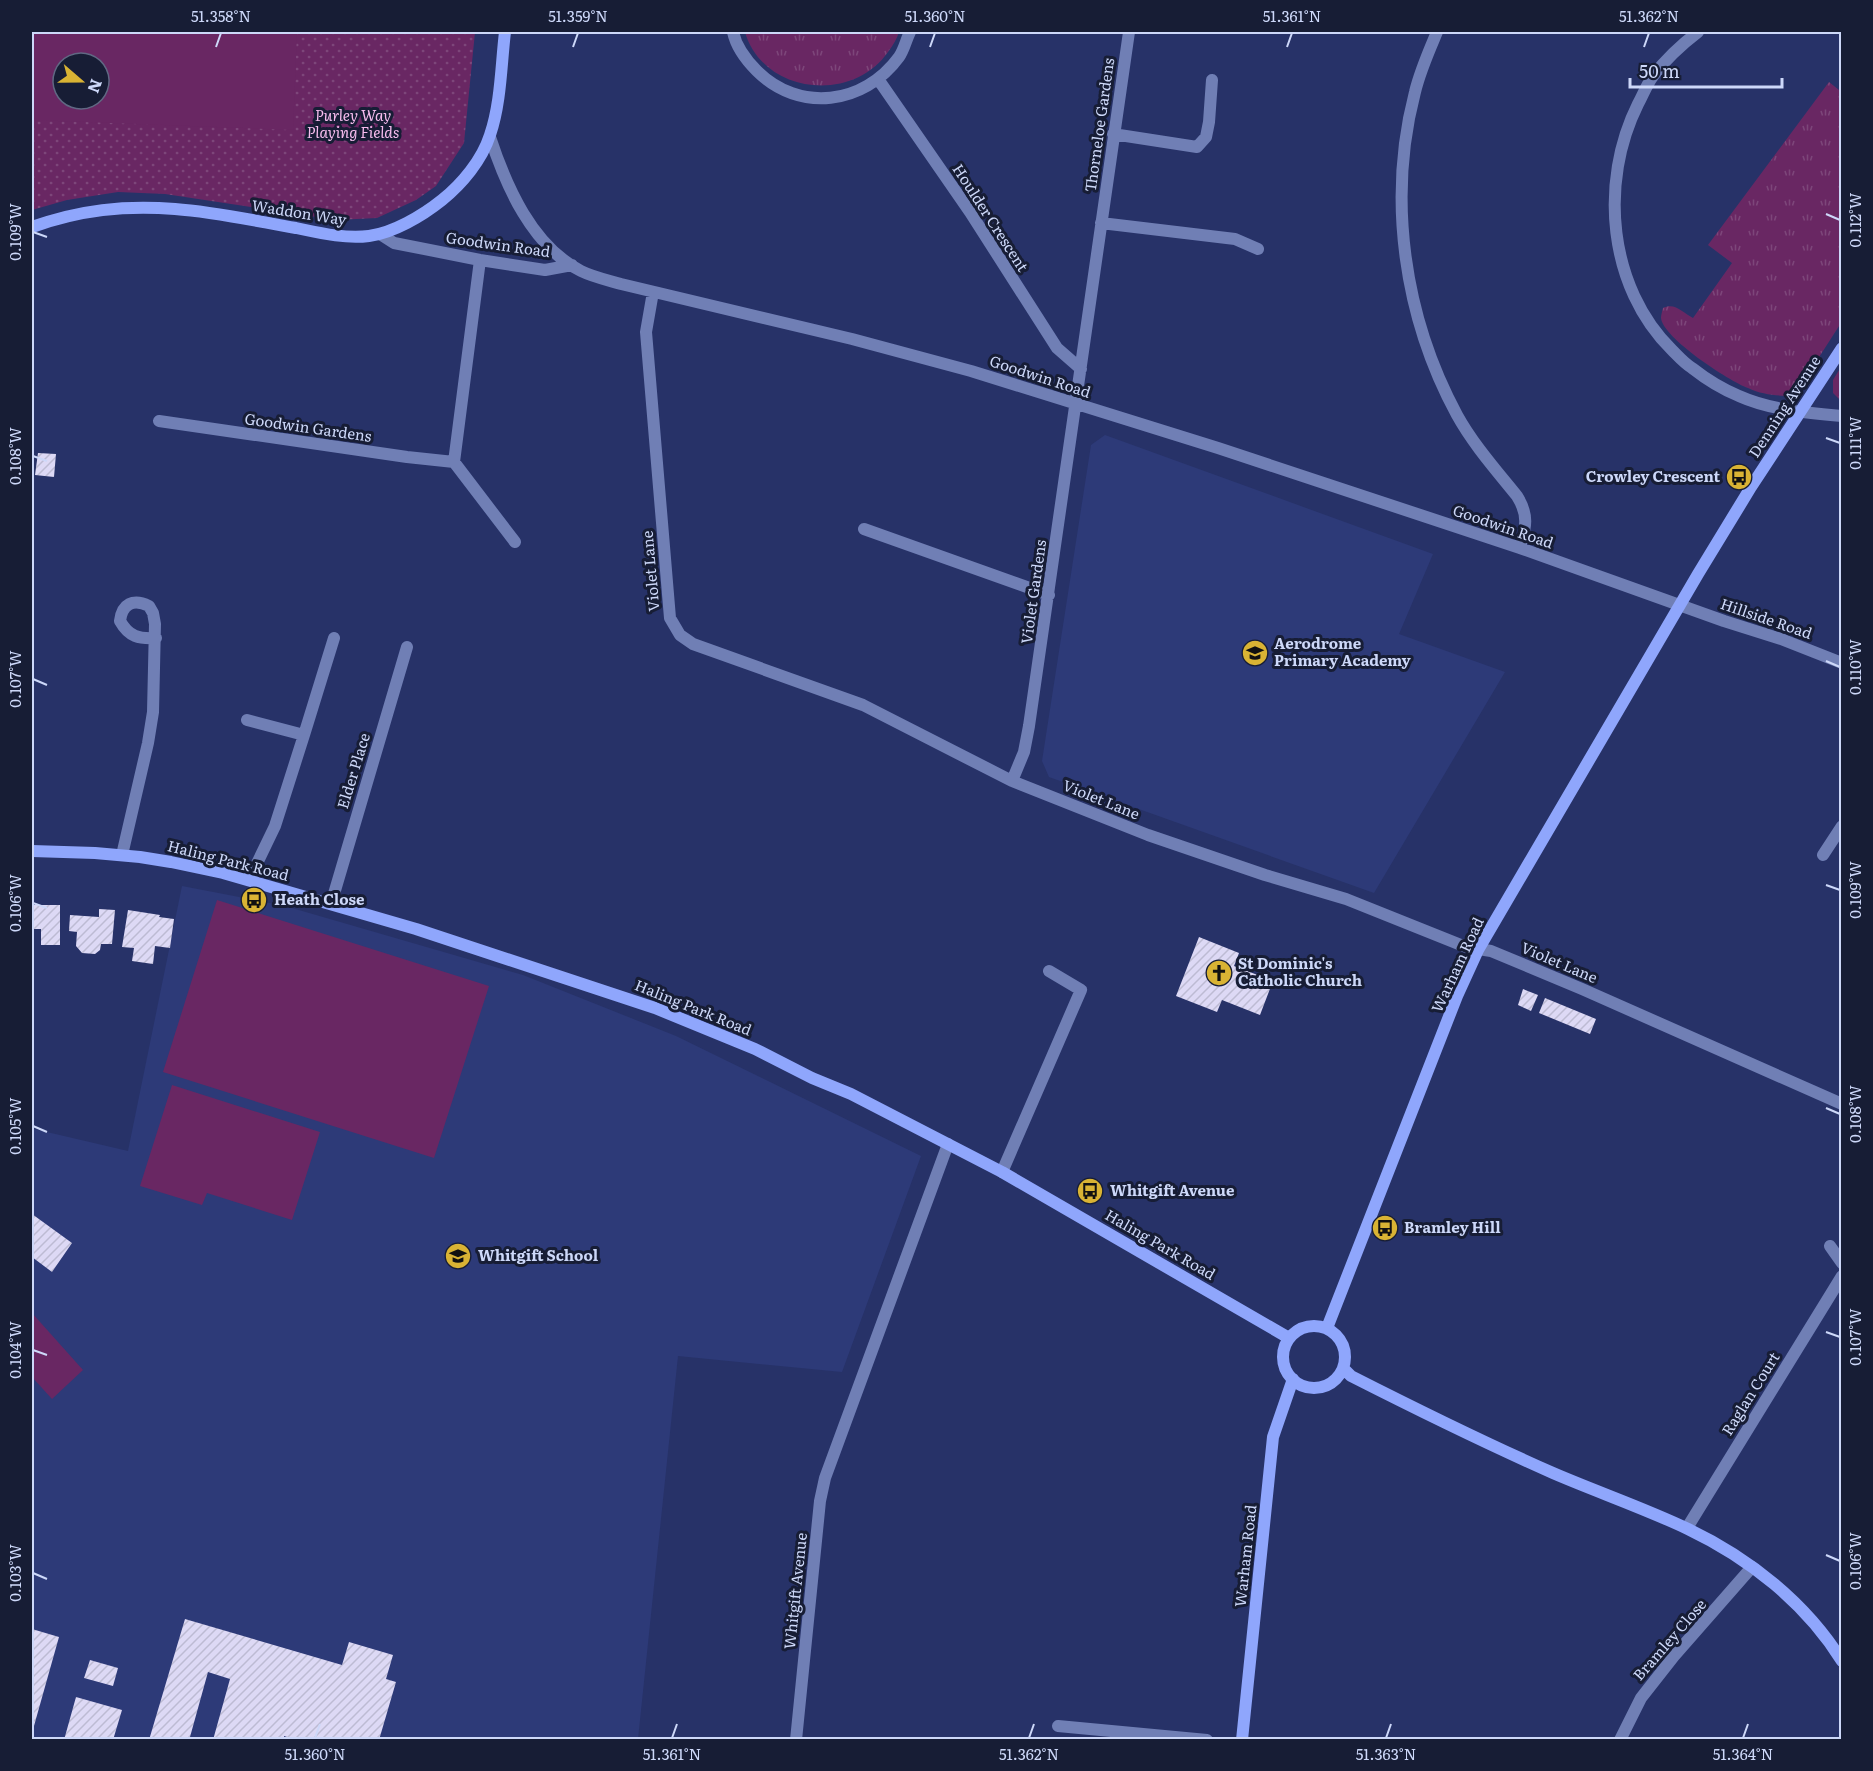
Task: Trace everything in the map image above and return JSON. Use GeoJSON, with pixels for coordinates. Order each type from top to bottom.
{"type":"FeatureCollection","features":[{"type":"Feature","properties":{"kind":"street","name":"Waddon Way"},"geometry":{"type":"LineString","coordinates":[[32,227],[79,213],[114,208],[153,207],[207,213],[330,234],[362,237],[380,234],[418,216],[448,195],[469,173],[490,136],[497,107],[505,32]]}},
{"type":"Feature","properties":{"kind":"street"},"geometry":{"type":"LineString","coordinates":[[733,32],[748,62],[768,82],[795,95],[824,99],[853,94],[878,79],[900,56],[910,32]]}},
{"type":"Feature","properties":{"kind":"street","name":"Thorneloe Gardens"},"geometry":{"type":"LineString","coordinates":[[1076,405],[1129,32]]}},
{"type":"Feature","properties":{"kind":"street"},"geometry":{"type":"LineString","coordinates":[[1437,32],[1420,73],[1408,124],[1401,189],[1404,249],[1420,326],[1446,392],[1463,424],[1524,508],[1526,520],[1520,548]]}},
{"type":"Feature","properties":{"kind":"street"},"geometry":{"type":"LineString","coordinates":[[1698,32],[1678,48],[1652,78],[1631,119],[1618,162],[1615,204],[1618,249],[1630,289],[1647,321],[1663,341],[1689,367],[1713,382],[1740,397],[1775,407],[1842,416]]}},
{"type":"Feature","properties":{"kind":"street","name":"Houlder Crescent"},"geometry":{"type":"LineString","coordinates":[[878,79],[970,212],[1057,348],[1081,369]]}},
{"type":"Feature","properties":{"kind":"street"},"geometry":{"type":"LineString","coordinates":[[1113,134],[1197,147],[1206,137],[1208,129],[1212,80]]}},
{"type":"Feature","properties":{"kind":"street"},"geometry":{"type":"LineString","coordinates":[[490,136],[510,189],[524,215],[549,246],[572,265]]}},
{"type":"Feature","properties":{"kind":"street"},"geometry":{"type":"LineString","coordinates":[[1101,223],[1235,239],[1258,249]]}},
{"type":"Feature","properties":{"kind":"street","name":"Goodwin Road"},"geometry":{"type":"LineString","coordinates":[[380,234],[394,243],[480,260],[545,270],[572,265],[592,275],[653,292],[971,371],[1218,448],[1520,548],[1680,605]]}},
{"type":"Feature","properties":{"kind":"street"},"geometry":{"type":"LineString","coordinates":[[480,260],[454,462],[515,542]]}},
{"type":"Feature","properties":{"kind":"street","name":"Violet Lane"},"geometry":{"type":"LineString","coordinates":[[653,292],[646,332],[670,618],[680,635],[693,644],[863,705],[1012,781],[1148,835],[1265,875],[1347,899],[1478,950],[1491,951],[1842,1104]]}},
{"type":"Feature","properties":{"kind":"street","name":"Denning Avenue"},"geometry":{"type":"LineString","coordinates":[[1680,605],[1751,487],[1842,348]]}},
{"type":"Feature","properties":{"kind":"street","name":"Violet Gardens"},"geometry":{"type":"LineString","coordinates":[[1012,781],[1026,742],[1076,405]]}},
{"type":"Feature","properties":{"kind":"street","name":"Goodwin Gardens"},"geometry":{"type":"LineString","coordinates":[[159,421],[395,456],[454,462]]}},
{"type":"Feature","properties":{"kind":"street"},"geometry":{"type":"LineString","coordinates":[[864,529],[1049,595]]}},
{"type":"Feature","properties":{"kind":"street","name":"Hillside Road"},"geometry":{"type":"LineString","coordinates":[[1680,605],[1781,639],[1842,663]]}},
{"type":"Feature","properties":{"kind":"street","name":"Warham Road"},"geometry":{"type":"LineString","coordinates":[[1327,1328],[1457,996],[1478,950],[1680,605]]}},
{"type":"Feature","properties":{"kind":"street"},"geometry":{"type":"LineString","coordinates":[[122,855],[151,725],[156,638]]}},
{"type":"Feature","properties":{"kind":"street"},"geometry":{"type":"LineString","coordinates":[[249,880],[275,826],[334,638]]}},
{"type":"Feature","properties":{"kind":"street","name":"Elder Place"},"geometry":{"type":"LineString","coordinates":[[332,904],[407,647]]}},
{"type":"Feature","properties":{"kind":"street"},"geometry":{"type":"LineString","coordinates":[[247,720],[304,735]]}},
{"type":"Feature","properties":{"kind":"street"},"geometry":{"type":"LineString","coordinates":[[1823,855],[1842,826]]}},
{"type":"Feature","properties":{"kind":"street","name":"Haling Park Road"},"geometry":{"type":"LineString","coordinates":[[32,851],[122,855],[171,862],[249,880],[461,943],[655,1008],[755,1049],[812,1078],[851,1094],[1002,1172],[1289,1338]]}},
{"type":"Feature","properties":{"kind":"street"},"geometry":{"type":"LineString","coordinates":[[1002,1172],[1081,990],[1049,971]]}},
{"type":"Feature","properties":{"kind":"street","name":"Whitgift Avenue"},"geometry":{"type":"LineString","coordinates":[[796,1740],[820,1502],[825,1478],[948,1144]]}},
{"type":"Feature","properties":{"kind":"street"},"geometry":{"type":"LineString","coordinates":[[1830,1246],[1842,1263]]}},
{"type":"Feature","properties":{"kind":"street","name":"Raglan Court"},"geometry":{"type":"LineString","coordinates":[[1686,1528],[1842,1276]]}},
{"type":"Feature","properties":{"kind":"street"},"geometry":{"type":"LineString","coordinates":[[1314,1326],[1327,1328],[1336,1335],[1344,1349],[1343,1368],[1337,1378],[1325,1386],[1312,1388],[1301,1385],[1293,1379],[1285,1366],[1284,1359],[1289,1338],[1300,1329],[1314,1326]]}},
{"type":"Feature","properties":{"kind":"street"},"geometry":{"type":"LineString","coordinates":[[1343,1368],[1351,1376],[1494,1446],[1716,1543],[1783,1591],[1813,1622],[1842,1661]]}},
{"type":"Feature","properties":{"kind":"street","name":"Warham Road"},"geometry":{"type":"LineString","coordinates":[[1242,1740],[1273,1437],[1293,1379]]}},
{"type":"Feature","properties":{"kind":"street","name":"Bramley Close"},"geometry":{"type":"LineString","coordinates":[[1620,1740],[1641,1698],[1674,1656],[1752,1567]]}},
{"type":"Feature","properties":{"kind":"street"},"geometry":{"type":"LineString","coordinates":[[1058,1726],[1207,1740]]}},
{"type":"Feature","properties":{"kind":"shaded area","name":"Aerodrome Primary Academy"},"geometry":{"type":"Polygon","coordinates":[[[1105,435],[1433,554],[1399,634],[1505,672],[1374,893],[1049,777],[1042,761],[1091,445],[1105,435]]]}},
{"type":"Feature","properties":{"kind":"shaded area","name":"Whitgift School"},"geometry":{"type":"Polygon","coordinates":[[[182,886],[285,906],[523,975],[676,1036],[921,1156],[842,1372],[678,1356],[638,1739],[32,1739],[32,1077],[34,1129],[128,1151],[182,886]]]}},
{"type":"Feature","properties":{"kind":"green space","name":"Purley Way Playing Fields"},"geometry":{"type":"Polygon","coordinates":[[[32,32],[475,32],[464,143],[436,186],[416,200],[377,218],[336,220],[165,194],[118,192],[67,200],[32,210],[32,32]]]}},
{"type":"Feature","properties":{"kind":"green space"},"geometry":{"type":"Polygon","coordinates":[[[32,32],[297,32],[293,130],[32,120],[32,32]]]}},
{"type":"Feature","properties":{"kind":"green space"},"geometry":{"type":"Polygon","coordinates":[[[745,32],[899,32],[888,52],[872,69],[853,80],[832,85],[810,85],[789,79],[770,69],[755,53],[745,32]]]}},
{"type":"Feature","properties":{"kind":"green space"},"geometry":{"type":"Polygon","coordinates":[[[1829,82],[1839,90],[1841,86],[1841,323],[1794,396],[1765,394],[1739,384],[1698,358],[1673,336],[1665,326],[1661,315],[1663,308],[1671,306],[1693,318],[1732,263],[1708,245],[1829,82]]]}},
{"type":"Feature","properties":{"kind":"green space"},"geometry":{"type":"Polygon","coordinates":[[[1841,367],[1842,401],[1833,393],[1833,380],[1841,367]]]}},
{"type":"Feature","properties":{"kind":"green space"},"geometry":{"type":"Polygon","coordinates":[[[217,900],[489,986],[434,1158],[163,1072],[217,900]]]}},
{"type":"Feature","properties":{"kind":"green space"},"geometry":{"type":"Polygon","coordinates":[[[172,1085],[320,1132],[292,1220],[207,1193],[202,1205],[140,1186],[172,1085]]]}},
{"type":"Feature","properties":{"kind":"green space"},"geometry":{"type":"Polygon","coordinates":[[[32,1313],[83,1370],[52,1399],[32,1377],[32,1313]]]}},
{"type":"Feature","properties":{"kind":"building"},"geometry":{"type":"Polygon","coordinates":[[[38,453],[56,454],[54,477],[35,475],[38,453]]]}},
{"type":"Feature","properties":{"kind":"building"},"geometry":{"type":"Polygon","coordinates":[[[32,905],[60,905],[60,945],[41,945],[41,929],[32,929],[32,905]]]}},
{"type":"Feature","properties":{"kind":"building"},"geometry":{"type":"Polygon","coordinates":[[[99,909],[115,910],[112,944],[101,944],[100,950],[95,954],[82,953],[76,946],[77,932],[69,931],[70,915],[99,917],[99,909]]]}},
{"type":"Feature","properties":{"kind":"building"},"geometry":{"type":"Polygon","coordinates":[[[128,910],[174,919],[170,948],[155,946],[153,964],[132,961],[134,948],[122,947],[128,910]]]}},
{"type":"Feature","properties":{"kind":"building","name":"St Dominic's Catholic Church"},"geometry":{"type":"Polygon","coordinates":[[[1199,937],[1239,953],[1234,966],[1273,981],[1260,1015],[1222,1000],[1217,1012],[1176,996],[1199,937]]]}},
{"type":"Feature","properties":{"kind":"building"},"geometry":{"type":"Polygon","coordinates":[[[1523,989],[1538,995],[1531,1011],[1518,1005],[1523,989]]]}},
{"type":"Feature","properties":{"kind":"building"},"geometry":{"type":"Polygon","coordinates":[[[1545,998],[1596,1019],[1590,1034],[1539,1013],[1545,998]]]}},
{"type":"Feature","properties":{"kind":"building"},"geometry":{"type":"Polygon","coordinates":[[[32,1214],[72,1243],[52,1272],[32,1257],[32,1214]]]}},
{"type":"Feature","properties":{"kind":"building"},"geometry":{"type":"Polygon","coordinates":[[[185,1619],[342,1665],[349,1642],[393,1655],[386,1679],[396,1682],[379,1740],[296,1740],[284,1736],[284,1740],[213,1740],[230,1679],[208,1672],[190,1737],[197,1740],[149,1740],[185,1619]]]}},
{"type":"Feature","properties":{"kind":"building"},"geometry":{"type":"Polygon","coordinates":[[[32,1629],[59,1637],[32,1733],[32,1629]]]}},
{"type":"Feature","properties":{"kind":"building"},"geometry":{"type":"Polygon","coordinates":[[[90,1660],[118,1668],[113,1686],[84,1678],[90,1660]]]}},
{"type":"Feature","properties":{"kind":"building"},"geometry":{"type":"Polygon","coordinates":[[[76,1697],[122,1710],[113,1740],[64,1740],[76,1697]]]}},
{"type":"Feature","properties":{"kind":"place","name":"Crowley Crescent"},"geometry":{"type":"Point","coordinates":[1739,477]}},
{"type":"Feature","properties":{"kind":"place","name":"Aerodrome Primary Academy"},"geometry":{"type":"Point","coordinates":[1255,653]}},
{"type":"Feature","properties":{"kind":"place","name":"Heath Close"},"geometry":{"type":"Point","coordinates":[254,900]}},
{"type":"Feature","properties":{"kind":"place","name":"St Dominic's Catholic Church"},"geometry":{"type":"Point","coordinates":[1219,973]}},
{"type":"Feature","properties":{"kind":"place","name":"Whitgift Avenue"},"geometry":{"type":"Point","coordinates":[1090,1191]}},
{"type":"Feature","properties":{"kind":"place","name":"Bramley Hill"},"geometry":{"type":"Point","coordinates":[1385,1228]}},
{"type":"Feature","properties":{"kind":"place","name":"Whitgift School"},"geometry":{"type":"Point","coordinates":[458,1256]}}]}
